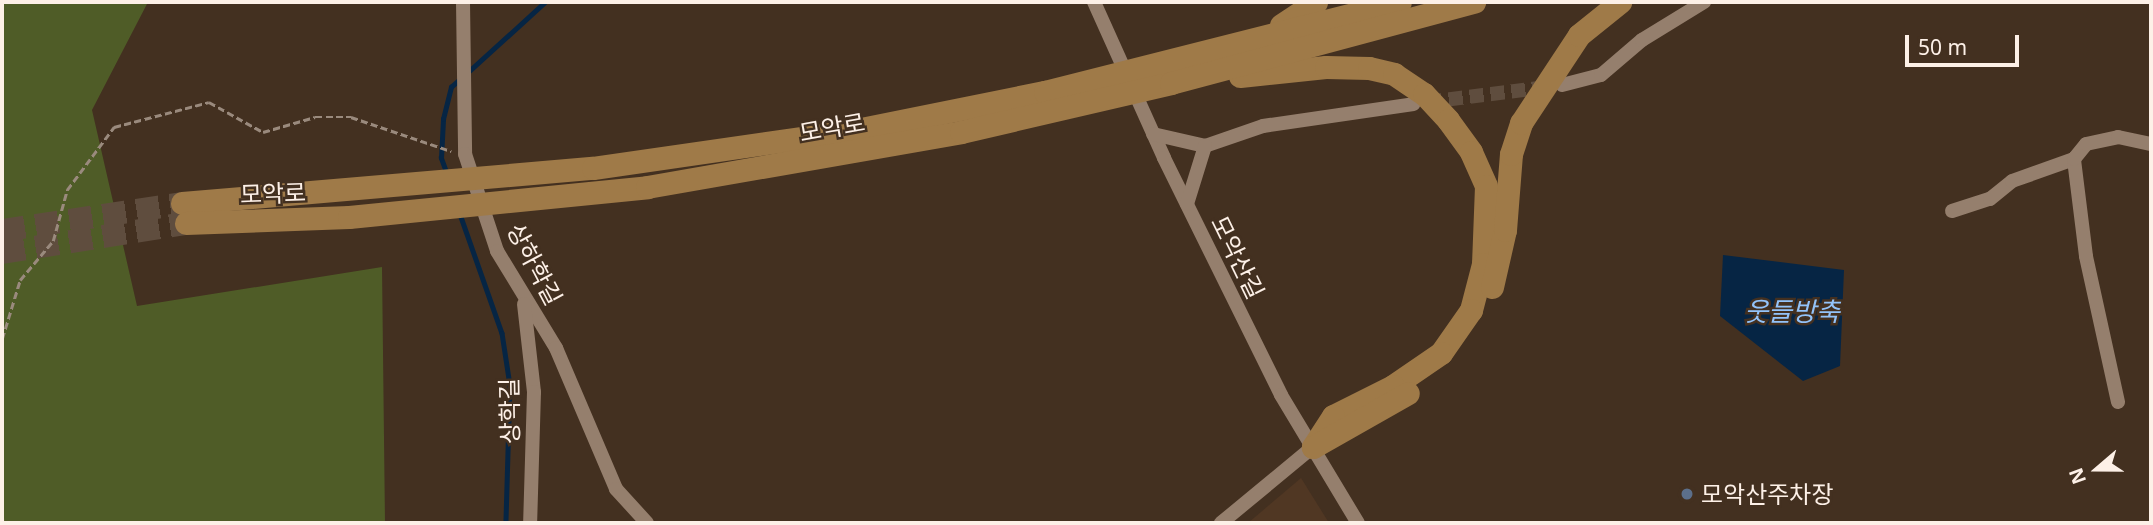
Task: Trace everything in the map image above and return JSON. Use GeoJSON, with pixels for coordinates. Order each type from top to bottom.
{"type":"FeatureCollection","features":[{"type":"Feature","properties":{"kind":"main road"},"geometry":{"type":"LineString","coordinates":[[1209,52],[1289,21],[1315,2]]}},
{"type":"Feature","properties":{"kind":"main road","name":"모악로"},"geometry":{"type":"LineString","coordinates":[[1400,2],[1209,52],[1052,100],[961,132],[591,194],[349,216],[184,213],[345,192],[593,168],[852,131],[1052,100],[1171,83],[1474,2]]}},
{"type":"Feature","properties":{"kind":"main road"},"geometry":{"type":"LineString","coordinates":[[1313,447],[1342,435],[1450,363],[1482,317],[1497,268],[1511,154],[1521,123],[1538,92],[1579,35],[1620,2]]}},
{"type":"Feature","properties":{"kind":"main road"},"geometry":{"type":"LineString","coordinates":[[1171,83],[1326,67],[1369,68],[1394,75],[1424,94],[1448,120],[1471,152],[1486,186],[1483,264],[1471,310],[1441,353],[1393,386],[1333,416],[1313,447]]}},
{"type":"Feature","properties":{"kind":"street","name":"상하학길"},"geometry":{"type":"LineString","coordinates":[[463,2],[467,102],[465,154],[497,251],[523,299],[556,348],[616,489],[647,523]]}},
{"type":"Feature","properties":{"kind":"street","name":"모악산길"},"geometry":{"type":"LineString","coordinates":[[1094,2],[1153,134],[1281,395],[1358,523]]}},
{"type":"Feature","properties":{"kind":"street"},"geometry":{"type":"LineString","coordinates":[[1562,85],[1601,75],[1642,40],[1704,2]]}},
{"type":"Feature","properties":{"kind":"street"},"geometry":{"type":"LineString","coordinates":[[1153,134],[1205,146],[1263,126],[1413,104]]}},
{"type":"Feature","properties":{"kind":"street"},"geometry":{"type":"LineString","coordinates":[[1952,211],[1990,199],[2012,181],[2074,159],[2087,144],[2118,137],[2151,144]]}},
{"type":"Feature","properties":{"kind":"street"},"geometry":{"type":"LineString","coordinates":[[1187,204],[1205,146]]}},
{"type":"Feature","properties":{"kind":"street"},"geometry":{"type":"LineString","coordinates":[[2074,159],[2086,256],[2118,402]]}},
{"type":"Feature","properties":{"kind":"street","name":"상학길"},"geometry":{"type":"LineString","coordinates":[[523,299],[534,391],[530,523]]}},
{"type":"Feature","properties":{"kind":"street"},"geometry":{"type":"LineString","coordinates":[[1221,523],[1313,447]]}},
{"type":"Feature","properties":{"kind":"path"},"geometry":{"type":"LineString","coordinates":[[2,339],[20,280],[53,241],[67,190],[114,127],[209,102],[263,132],[315,117],[351,117],[429,147],[465,154]]}},
{"type":"Feature","properties":{"kind":"path"},"geometry":{"type":"LineString","coordinates":[[2,503],[3,523]]}},
{"type":"Feature","properties":{"kind":"shaded area"},"geometry":{"type":"Polygon","coordinates":[[[1301,478],[1329,523],[1248,523],[1301,478]]]}},
{"type":"Feature","properties":{"kind":"green space"},"geometry":{"type":"Polygon","coordinates":[[[2,2],[148,2],[92,110],[137,306],[382,267],[385,523],[2,523],[2,2]]]}},
{"type":"Feature","properties":{"kind":"water","name":"웃들방축"},"geometry":{"type":"Polygon","coordinates":[[[1723,255],[1844,270],[1840,366],[1803,381],[1720,316],[1723,255]]]}},
{"type":"Feature","properties":{"kind":"waterway"},"geometry":{"type":"LineString","coordinates":[[467,73],[545,2]]}},
{"type":"Feature","properties":{"kind":"waterway"},"geometry":{"type":"LineString","coordinates":[[446,172],[441,158],[443,119],[451,87],[460,79]]}},
{"type":"Feature","properties":{"kind":"waterway"},"geometry":{"type":"LineString","coordinates":[[460,214],[502,333],[510,385],[506,523]]}},
{"type":"Feature","properties":{"kind":"tunnel"},"geometry":{"type":"LineString","coordinates":[[1428,102],[1547,87]]}},
{"type":"Feature","properties":{"kind":"tunnel"},"geometry":{"type":"LineString","coordinates":[[2,230],[182,203]]}},
{"type":"Feature","properties":{"kind":"tunnel"},"geometry":{"type":"LineString","coordinates":[[2,252],[186,223]]}},
{"type":"Feature","properties":{"kind":"place","name":"모악산주차장"},"geometry":{"type":"Point","coordinates":[1687,494]}}]}
